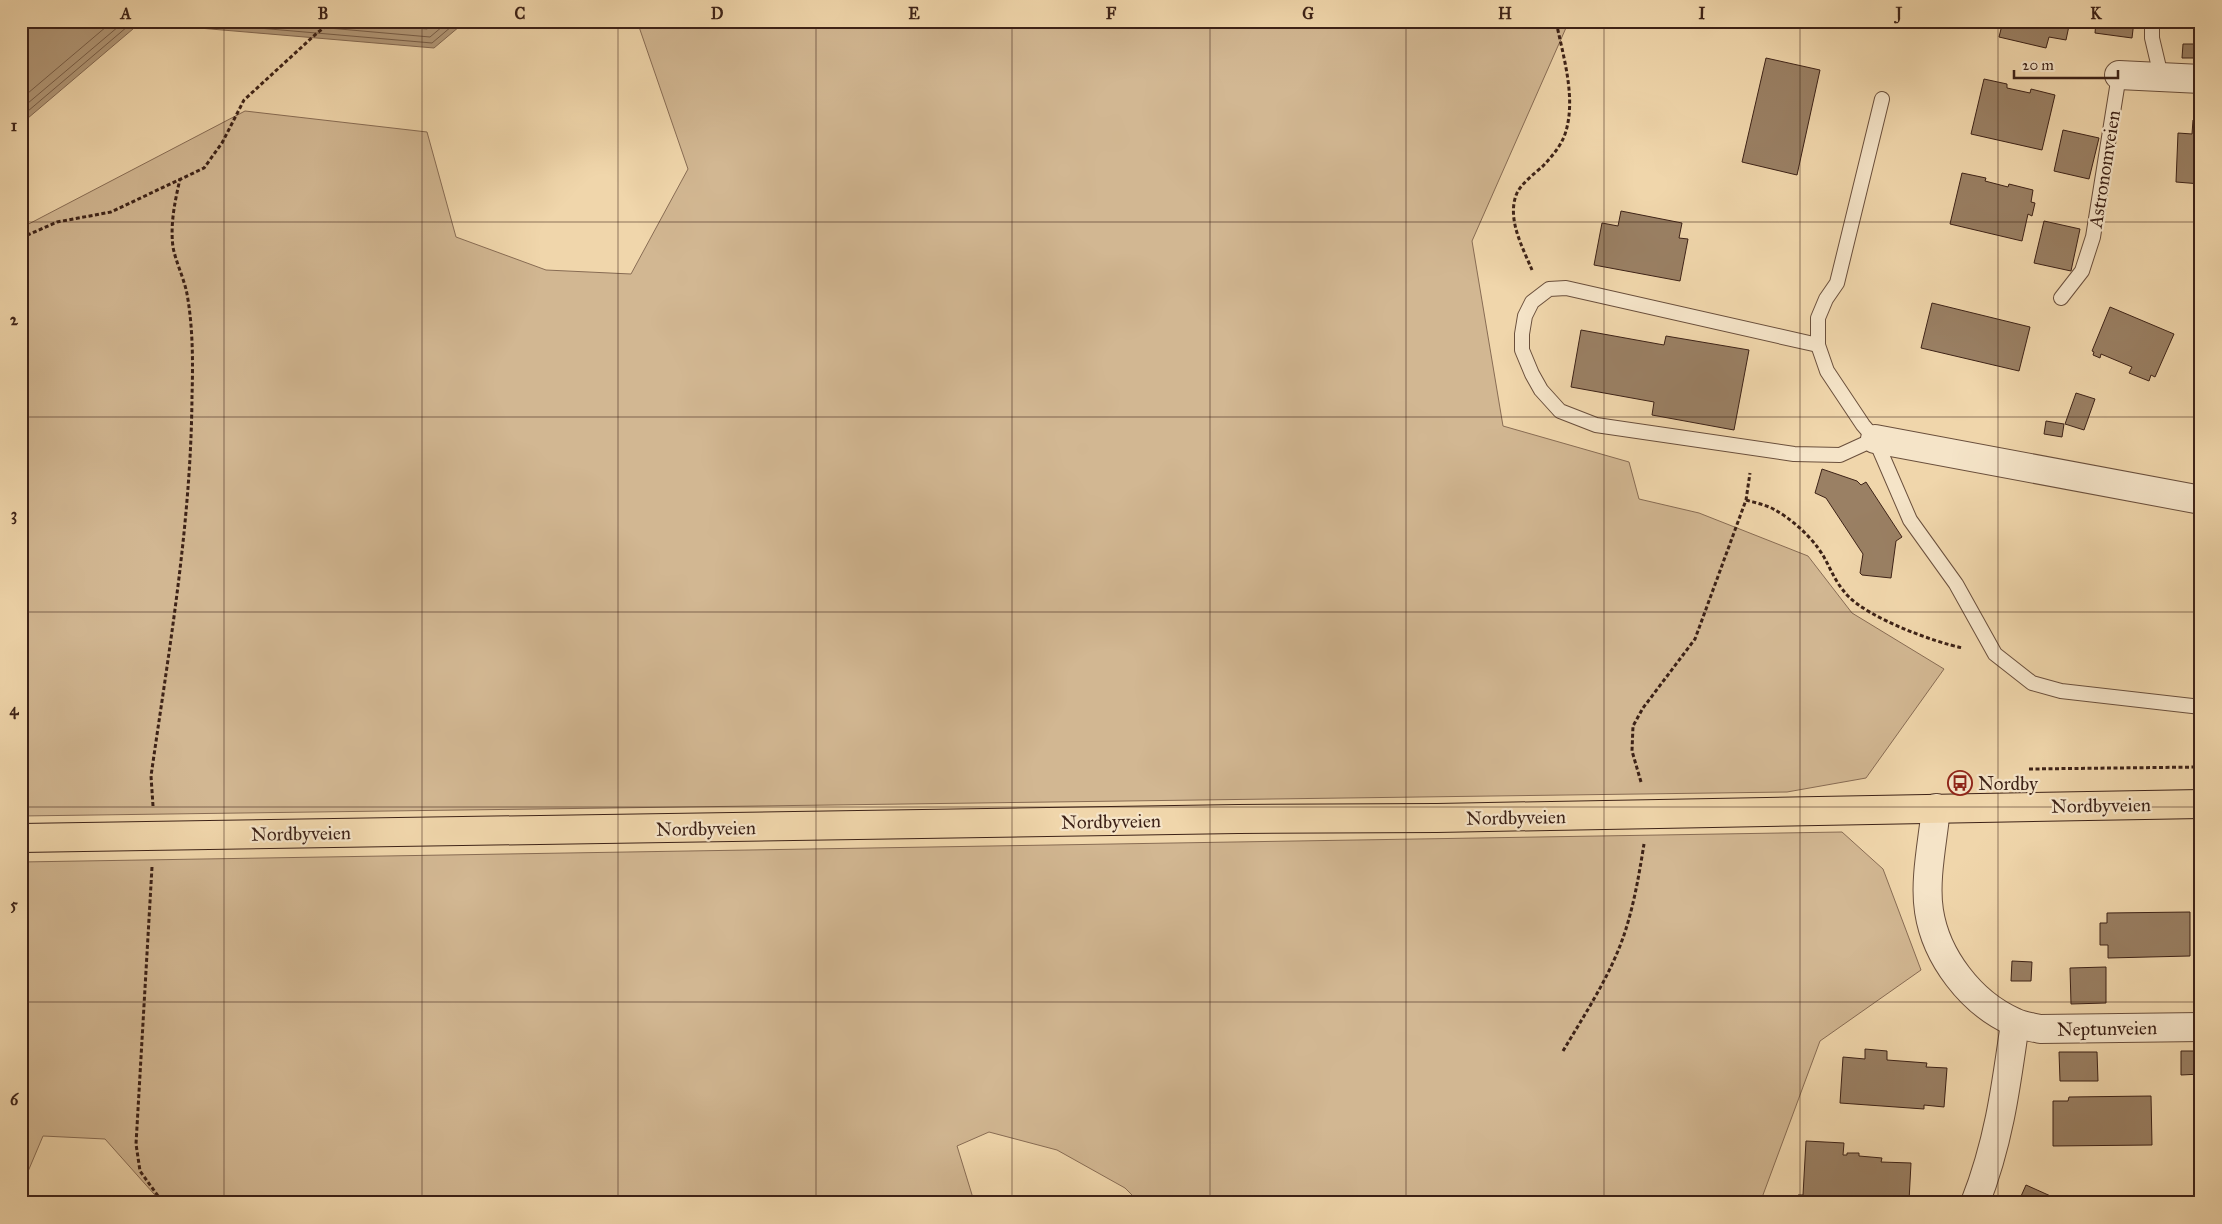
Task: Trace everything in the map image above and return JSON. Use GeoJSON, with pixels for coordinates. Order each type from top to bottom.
{"type":"FeatureCollection","features":[{"type":"Feature","properties":{"kind":"main road","name":"Nordbyveien"},"geometry":{"type":"LineString","coordinates":[[21,838],[2201,804]]}},
{"type":"Feature","properties":{"kind":"street","name":"Astronomveien"},"geometry":{"type":"LineString","coordinates":[[2119,75],[2201,78]]}},
{"type":"Feature","properties":{"kind":"street"},"geometry":{"type":"LineString","coordinates":[[1876,439],[2201,500]]}},
{"type":"Feature","properties":{"kind":"street","name":"Neptunveien"},"geometry":{"type":"LineString","coordinates":[[1936,808],[1928,888],[1929,910],[1934,933],[1945,957],[1962,982],[1986,1005],[2015,1023],[2040,1029],[2201,1027]]}},
{"type":"Feature","properties":{"kind":"street"},"geometry":{"type":"LineString","coordinates":[[1975,1203],[1993,1153],[2000,1123],[2015,1023]]}},
{"type":"Feature","properties":{"kind":"lane"},"geometry":{"type":"LineString","coordinates":[[2152,21],[2152,38],[2161,76]]}},
{"type":"Feature","properties":{"kind":"lane","name":"Astronomveien"},"geometry":{"type":"LineString","coordinates":[[2061,298],[2082,271],[2093,237],[2119,75]]}},
{"type":"Feature","properties":{"kind":"lane"},"geometry":{"type":"LineString","coordinates":[[1882,99],[1838,283],[1826,299],[1818,318],[1818,345],[1832,378],[1863,425],[1876,439],[1910,520],[1956,584],[1995,654],[2032,683],[2062,691],[2201,707]]}},
{"type":"Feature","properties":{"kind":"lane"},"geometry":{"type":"LineString","coordinates":[[1818,345],[1566,288],[1549,289],[1532,302],[1525,316],[1522,334],[1522,350],[1541,390],[1560,411],[1596,426],[1794,454],[1840,455],[1876,439]]}},
{"type":"Feature","properties":{"kind":"path"},"geometry":{"type":"LineString","coordinates":[[21,238],[57,222],[111,212],[204,168],[222,144],[244,100],[317,33],[333,21]]}},
{"type":"Feature","properties":{"kind":"path"},"geometry":{"type":"LineString","coordinates":[[1542,294],[1519,239],[1513,212],[1517,192],[1556,152],[1565,132],[1570,111],[1566,68],[1556,21]]}},
{"type":"Feature","properties":{"kind":"path"},"geometry":{"type":"LineString","coordinates":[[163,1203],[140,1171],[136,1144],[154,835],[151,776],[179,580],[188,489],[192,396],[191,340],[187,294],[173,246],[173,211],[180,179]]}},
{"type":"Feature","properties":{"kind":"path"},"geometry":{"type":"LineString","coordinates":[[1563,1051],[1597,994],[1624,936],[1638,885],[1648,814],[1632,751],[1634,726],[1643,708],[1695,639],[1746,500],[1753,448]]}},
{"type":"Feature","properties":{"kind":"path"},"geometry":{"type":"LineString","coordinates":[[1746,500],[1775,510],[1794,523],[1818,548],[1834,580],[1850,598],[1873,612],[1922,636],[1955,646],[1995,654]]}},
{"type":"Feature","properties":{"kind":"path"},"geometry":{"type":"LineString","coordinates":[[2028,770],[2201,767]]}},
{"type":"Feature","properties":{"kind":"shaded area"},"geometry":{"type":"Polygon","coordinates":[[[637,21],[1569,21],[1472,241],[1503,426],[1629,462],[1639,499],[1699,513],[1808,556],[1852,613],[1944,669],[1866,778],[1787,792],[21,816],[21,228],[245,111],[427,132],[456,237],[546,270],[631,274],[688,169],[637,21]]]}},
{"type":"Feature","properties":{"kind":"shaded area"},"geometry":{"type":"Polygon","coordinates":[[[1842,832],[1883,869],[1921,970],[1820,1041],[1760,1203],[1140,1203],[1125,1188],[1057,1150],[989,1132],[957,1146],[973,1198],[986,1203],[602,1203],[585,1196],[545,1203],[162,1203],[105,1139],[43,1136],[21,1188],[21,862],[1842,832]]]}},
{"type":"Feature","properties":{"kind":"water"},"geometry":{"type":"Polygon","coordinates":[[[21,21],[466,21],[434,48],[140,23],[21,124],[21,21]]]}},
{"type":"Feature","properties":{"kind":"building"},"geometry":{"type":"Polygon","coordinates":[[[1997,21],[2070,21],[2066,40],[2049,37],[2046,48],[1999,37],[2002,25],[1997,24],[1997,21]]]}},
{"type":"Feature","properties":{"kind":"building"},"geometry":{"type":"Polygon","coordinates":[[[2096,21],[2134,21],[2132,38],[2095,33],[2096,21]]]}},
{"type":"Feature","properties":{"kind":"building"},"geometry":{"type":"Polygon","coordinates":[[[2183,44],[2201,44],[2201,58],[2182,58],[2183,44]]]}},
{"type":"Feature","properties":{"kind":"building"},"geometry":{"type":"Polygon","coordinates":[[[1766,58],[1820,70],[1797,175],[1742,162],[1766,58]]]}},
{"type":"Feature","properties":{"kind":"building"},"geometry":{"type":"Polygon","coordinates":[[[1984,79],[2007,84],[2007,88],[2030,93],[2031,89],[2055,95],[2042,150],[1971,134],[1984,79]]]}},
{"type":"Feature","properties":{"kind":"building"},"geometry":{"type":"Polygon","coordinates":[[[2193,120],[2201,120],[2201,184],[2176,182],[2178,133],[2192,134],[2193,120]]]}},
{"type":"Feature","properties":{"kind":"building"},"geometry":{"type":"Polygon","coordinates":[[[2063,130],[2099,138],[2089,179],[2054,171],[2063,130]]]}},
{"type":"Feature","properties":{"kind":"building"},"geometry":{"type":"Polygon","coordinates":[[[1962,173],[1986,178],[1985,181],[2008,187],[2009,184],[2033,190],[2031,202],[2035,203],[2032,216],[2028,214],[2022,241],[1950,224],[1962,173]]]}},
{"type":"Feature","properties":{"kind":"building"},"geometry":{"type":"Polygon","coordinates":[[[1621,211],[1682,223],[1679,238],[1688,239],[1680,281],[1594,265],[1602,223],[1618,226],[1621,211]]]}},
{"type":"Feature","properties":{"kind":"building"},"geometry":{"type":"Polygon","coordinates":[[[2044,221],[2080,229],[2071,271],[2034,263],[2044,221]]]}},
{"type":"Feature","properties":{"kind":"building"},"geometry":{"type":"Polygon","coordinates":[[[1932,303],[2030,327],[2019,371],[1921,348],[1932,303]]]}},
{"type":"Feature","properties":{"kind":"building"},"geometry":{"type":"Polygon","coordinates":[[[2110,307],[2174,334],[2155,377],[2151,375],[2149,381],[2129,373],[2132,367],[2101,354],[2100,358],[2093,355],[2094,352],[2092,351],[2110,307]]]}},
{"type":"Feature","properties":{"kind":"building"},"geometry":{"type":"Polygon","coordinates":[[[1581,330],[1664,345],[1666,336],[1749,350],[1734,430],[1652,415],[1654,402],[1571,387],[1581,330]]]}},
{"type":"Feature","properties":{"kind":"building"},"geometry":{"type":"Polygon","coordinates":[[[2076,393],[2095,399],[2084,430],[2065,424],[2076,393]]]}},
{"type":"Feature","properties":{"kind":"building"},"geometry":{"type":"Polygon","coordinates":[[[2046,421],[2064,424],[2062,437],[2044,434],[2046,421]]]}},
{"type":"Feature","properties":{"kind":"building"},"geometry":{"type":"Polygon","coordinates":[[[1822,469],[1857,481],[1861,485],[1866,482],[1902,537],[1896,541],[1891,578],[1862,575],[1860,573],[1863,554],[1826,498],[1815,493],[1822,469]]]}},
{"type":"Feature","properties":{"kind":"building"},"geometry":{"type":"Polygon","coordinates":[[[2190,912],[2190,956],[2108,958],[2108,945],[2100,945],[2100,923],[2107,923],[2107,913],[2190,912]]]}},
{"type":"Feature","properties":{"kind":"building"},"geometry":{"type":"Polygon","coordinates":[[[2012,961],[2032,962],[2031,981],[2011,981],[2012,961]]]}},
{"type":"Feature","properties":{"kind":"building"},"geometry":{"type":"Polygon","coordinates":[[[2106,967],[2106,1003],[2071,1004],[2070,968],[2106,967]]]}},
{"type":"Feature","properties":{"kind":"building"},"geometry":{"type":"Polygon","coordinates":[[[1865,1049],[1887,1051],[1887,1060],[1927,1063],[1926,1067],[1947,1068],[1944,1107],[1924,1105],[1924,1109],[1840,1103],[1843,1057],[1865,1059],[1865,1049]]]}},
{"type":"Feature","properties":{"kind":"building"},"geometry":{"type":"Polygon","coordinates":[[[2181,1051],[2201,1051],[2201,1074],[2181,1075],[2181,1051]]]}},
{"type":"Feature","properties":{"kind":"building"},"geometry":{"type":"Polygon","coordinates":[[[2059,1052],[2097,1052],[2098,1081],[2060,1081],[2059,1052]]]}},
{"type":"Feature","properties":{"kind":"building"},"geometry":{"type":"Polygon","coordinates":[[[2151,1096],[2152,1145],[2053,1146],[2053,1101],[2068,1101],[2069,1097],[2151,1096]]]}},
{"type":"Feature","properties":{"kind":"building"},"geometry":{"type":"Polygon","coordinates":[[[1806,1141],[1844,1143],[1843,1155],[1859,1153],[1859,1156],[1882,1158],[1881,1162],[1911,1163],[1909,1201],[1879,1200],[1879,1203],[1798,1203],[1798,1195],[1803,1195],[1806,1141]]]}},
{"type":"Feature","properties":{"kind":"building"},"geometry":{"type":"Polygon","coordinates":[[[2026,1185],[2055,1198],[2053,1203],[2018,1203],[2026,1185]]]}},
{"type":"Feature","properties":{"kind":"place","name":"Nordby"},"geometry":{"type":"Point","coordinates":[1960,783]}}]}
